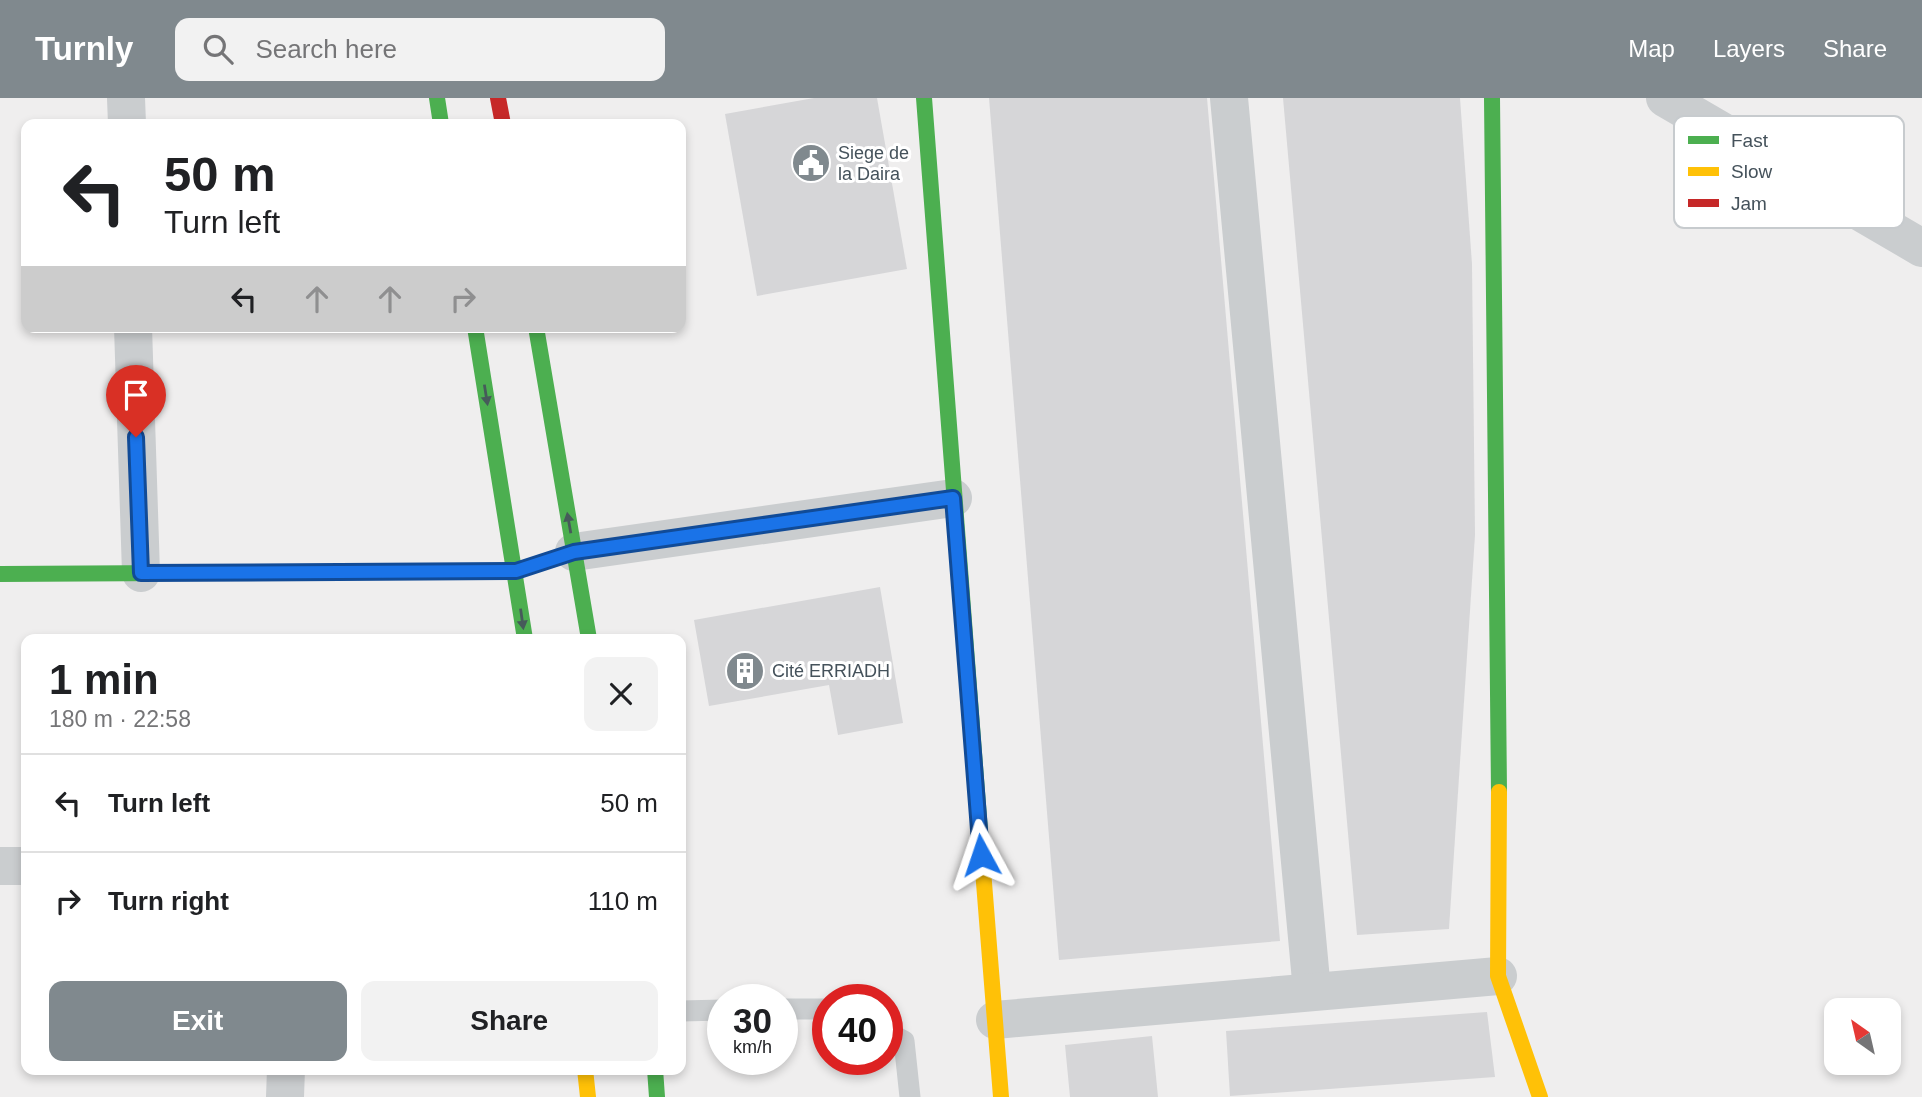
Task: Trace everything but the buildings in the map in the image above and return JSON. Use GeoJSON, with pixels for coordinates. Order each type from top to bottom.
{"type":"FeatureCollection","features":[{"type":"Feature","properties":{"kind":"street"},"geometry":{"type":"LineString","coordinates":[[126,98],[127,119]]}},
{"type":"Feature","properties":{"kind":"street"},"geometry":{"type":"LineString","coordinates":[[437,98],[440,119]]}},
{"type":"Feature","properties":{"kind":"street"},"geometry":{"type":"LineString","coordinates":[[498,98],[502,119]]}},
{"type":"Feature","properties":{"kind":"street"},"geometry":{"type":"LineString","coordinates":[[924,98],[1001,1097]]}},
{"type":"Feature","properties":{"kind":"street"},"geometry":{"type":"LineString","coordinates":[[1229,98],[1311,991]]}},
{"type":"Feature","properties":{"kind":"street"},"geometry":{"type":"LineString","coordinates":[[1492,98],[1499,720],[1497,976],[1540,1097]]}},
{"type":"Feature","properties":{"kind":"street"},"geometry":{"type":"LineString","coordinates":[[1665,98],[1696,116]]}},
{"type":"Feature","properties":{"kind":"street"},"geometry":{"type":"LineString","coordinates":[[1888,228],[1922,248]]}},
{"type":"Feature","properties":{"kind":"street"},"geometry":{"type":"LineString","coordinates":[[133,333],[141,573]]}},
{"type":"Feature","properties":{"kind":"street"},"geometry":{"type":"LineString","coordinates":[[476,333],[524,634]]}},
{"type":"Feature","properties":{"kind":"street"},"geometry":{"type":"LineString","coordinates":[[537,333],[588,634]]}},
{"type":"Feature","properties":{"kind":"street"},"geometry":{"type":"LineString","coordinates":[[0,574],[516,571],[574,552],[953,498]]}},
{"type":"Feature","properties":{"kind":"street"},"geometry":{"type":"LineString","coordinates":[[0,866],[21,866]]}},
{"type":"Feature","properties":{"kind":"street"},"geometry":{"type":"LineString","coordinates":[[995,1020],[1497,976]]}},
{"type":"Feature","properties":{"kind":"street"},"geometry":{"type":"LineString","coordinates":[[285,1097],[286,1075]]}},
{"type":"Feature","properties":{"kind":"street"},"geometry":{"type":"LineString","coordinates":[[586,1075],[588,1097]]}},
{"type":"Feature","properties":{"kind":"street"},"geometry":{"type":"LineString","coordinates":[[655,1075],[656,1097]]}},
{"type":"Feature","properties":{"kind":"lane"},"geometry":{"type":"LineString","coordinates":[[686,1010],[707,1010]]}},
{"type":"Feature","properties":{"kind":"lane"},"geometry":{"type":"LineString","coordinates":[[903,1040],[910,1097]]}},
{"type":"Feature","properties":{"kind":"traffic: fast"},"geometry":{"type":"LineString","coordinates":[[437,98],[440,119]]}},
{"type":"Feature","properties":{"kind":"traffic: fast"},"geometry":{"type":"LineString","coordinates":[[924,98],[983,870]]}},
{"type":"Feature","properties":{"kind":"traffic: fast"},"geometry":{"type":"LineString","coordinates":[[1492,98],[1499,792]]}},
{"type":"Feature","properties":{"kind":"traffic: fast"},"geometry":{"type":"LineString","coordinates":[[476,333],[524,634]]}},
{"type":"Feature","properties":{"kind":"traffic: fast"},"geometry":{"type":"LineString","coordinates":[[537,333],[588,634]]}},
{"type":"Feature","properties":{"kind":"traffic: fast"},"geometry":{"type":"LineString","coordinates":[[0,574],[515,571],[574,552]]}},
{"type":"Feature","properties":{"kind":"traffic: fast"},"geometry":{"type":"LineString","coordinates":[[655,1075],[657,1097]]}},
{"type":"Feature","properties":{"kind":"traffic: slow"},"geometry":{"type":"LineString","coordinates":[[1499,792],[1498,976],[1540,1097]]}},
{"type":"Feature","properties":{"kind":"traffic: slow"},"geometry":{"type":"LineString","coordinates":[[983,870],[1001,1097]]}},
{"type":"Feature","properties":{"kind":"traffic: slow"},"geometry":{"type":"LineString","coordinates":[[586,1075],[588,1097]]}},
{"type":"Feature","properties":{"kind":"traffic: jam"},"geometry":{"type":"LineString","coordinates":[[498,98],[502,119]]}},
{"type":"Feature","properties":{"kind":"place","name":"Siege de la Daira"},"geometry":{"type":"Point","coordinates":[811,163]}},
{"type":"Feature","properties":{"kind":"place","name":"Cité ERRIADH"},"geometry":{"type":"Point","coordinates":[745,671]}},
{"type":"Feature","properties":{"kind":"route"},"geometry":{"type":"LineString","coordinates":[[136,437],[141,573],[516,571],[574,552],[953,498],[981,855]]}}]}
